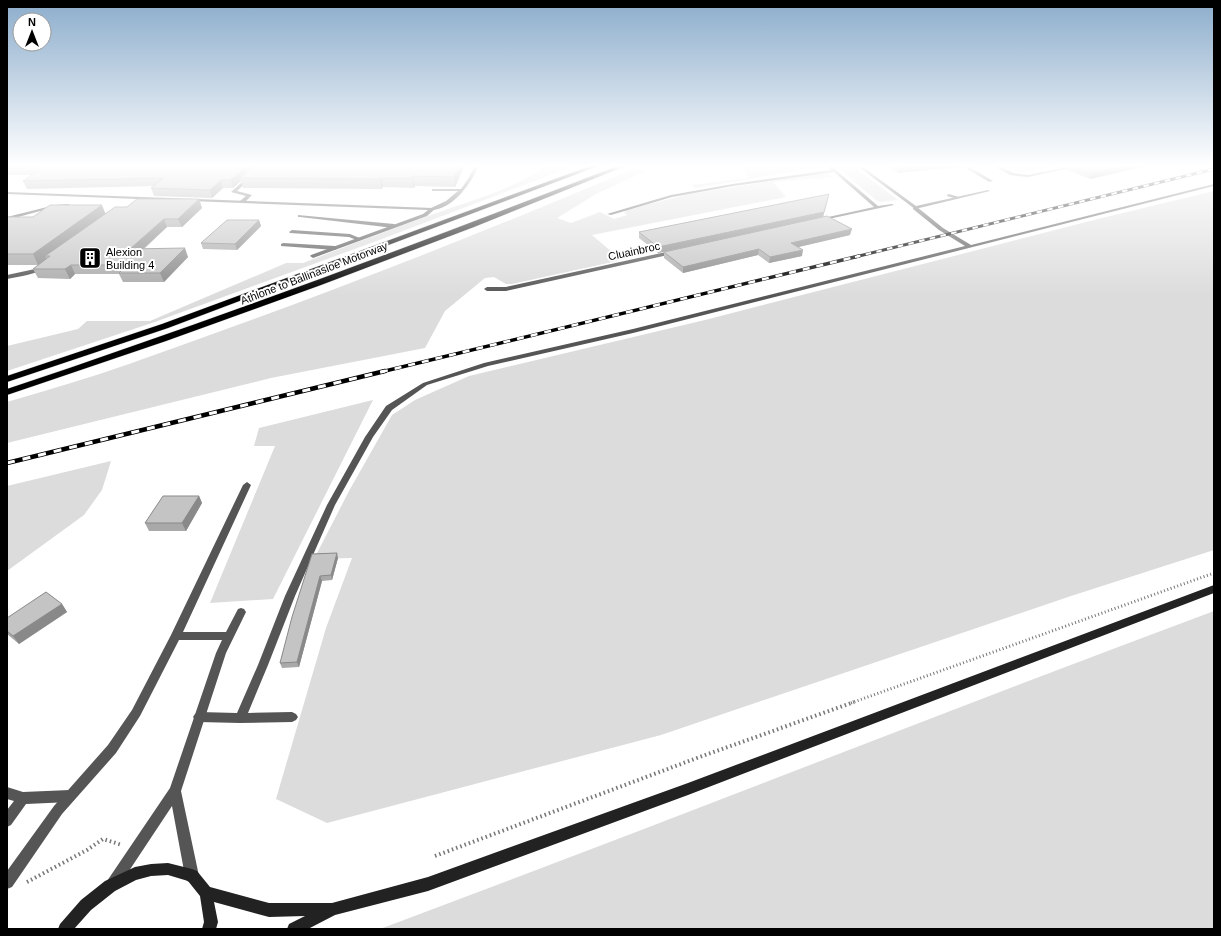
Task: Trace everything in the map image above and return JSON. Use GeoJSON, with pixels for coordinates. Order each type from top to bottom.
{"type":"FeatureCollection","features":[{"type":"Feature","properties":{"kind":"highway","name":"Athlone to Ballinasloe Motorway"},"geometry":{"type":"LineString","coordinates":[[7,379],[180,321],[478,209]]}},
{"type":"Feature","properties":{"kind":"highway","name":"Athlone to Ballinasloe Motorway"},"geometry":{"type":"LineString","coordinates":[[7,392],[134,351],[231,316],[512,209]]}},
{"type":"Feature","properties":{"kind":"main road"},"geometry":{"type":"LineString","coordinates":[[294,929],[333,909],[428,884],[688,789],[1214,589]]}},
{"type":"Feature","properties":{"kind":"main road"},"geometry":{"type":"LineString","coordinates":[[65,929],[86,905],[110,886],[135,874],[151,870],[168,869],[192,876],[206,893],[211,922],[209,929]]}},
{"type":"Feature","properties":{"kind":"main road"},"geometry":{"type":"LineString","coordinates":[[206,893],[269,910],[333,909]]}},
{"type":"Feature","properties":{"kind":"street"},"geometry":{"type":"LineString","coordinates":[[7,219],[45,209]]}},
{"type":"Feature","properties":{"kind":"street"},"geometry":{"type":"LineString","coordinates":[[424,209],[433,209]]}},
{"type":"Feature","properties":{"kind":"street"},"geometry":{"type":"LineString","coordinates":[[313,256],[425,215],[433,209]]}},
{"type":"Feature","properties":{"kind":"street"},"geometry":{"type":"LineString","coordinates":[[609,214],[627,209]]}},
{"type":"Feature","properties":{"kind":"street"},"geometry":{"type":"LineString","coordinates":[[816,221],[875,209]]}},
{"type":"Feature","properties":{"kind":"street"},"geometry":{"type":"LineString","coordinates":[[916,209],[941,229],[971,247]]}},
{"type":"Feature","properties":{"kind":"street"},"geometry":{"type":"LineString","coordinates":[[240,718],[290,596],[331,505],[369,437],[389,408],[425,384],[486,364],[633,331],[971,247],[1118,209]]}},
{"type":"Feature","properties":{"kind":"street"},"geometry":{"type":"LineString","coordinates":[[300,216],[394,226]]}},
{"type":"Feature","properties":{"kind":"street"},"geometry":{"type":"LineString","coordinates":[[292,232],[350,236],[359,239]]}},
{"type":"Feature","properties":{"kind":"street"},"geometry":{"type":"LineString","coordinates":[[283,245],[335,248]]}},
{"type":"Feature","properties":{"kind":"street","name":"Cluainbroc"},"geometry":{"type":"LineString","coordinates":[[487,289],[506,289],[684,250]]}},
{"type":"Feature","properties":{"kind":"street"},"geometry":{"type":"LineString","coordinates":[[7,276],[37,270],[47,264]]}},
{"type":"Feature","properties":{"kind":"street"},"geometry":{"type":"LineString","coordinates":[[7,273],[19,274]]}},
{"type":"Feature","properties":{"kind":"street"},"geometry":{"type":"LineString","coordinates":[[7,882],[58,810],[116,743],[136,713],[176,636],[247,485]]}},
{"type":"Feature","properties":{"kind":"street"},"geometry":{"type":"LineString","coordinates":[[110,886],[175,791],[221,653],[240,612]]}},
{"type":"Feature","properties":{"kind":"street"},"geometry":{"type":"LineString","coordinates":[[176,636],[229,636]]}},
{"type":"Feature","properties":{"kind":"street"},"geometry":{"type":"LineString","coordinates":[[200,717],[292,717]]}},
{"type":"Feature","properties":{"kind":"street"},"geometry":{"type":"LineString","coordinates":[[175,791],[192,876]]}},
{"type":"Feature","properties":{"kind":"street"},"geometry":{"type":"LineString","coordinates":[[7,793],[23,798],[70,796]]}},
{"type":"Feature","properties":{"kind":"street"},"geometry":{"type":"LineString","coordinates":[[7,821],[23,798]]}},
{"type":"Feature","properties":{"kind":"path"},"geometry":{"type":"LineString","coordinates":[[435,856],[697,758],[1214,573]]}},
{"type":"Feature","properties":{"kind":"path"},"geometry":{"type":"LineString","coordinates":[[20,883],[26,882],[54,868],[87,850],[103,839],[126,846]]}},
{"type":"Feature","properties":{"kind":"shaded area"},"geometry":{"type":"Polygon","coordinates":[[[449,209],[461,209],[152,323],[7,371],[7,346],[78,329],[87,321],[150,321],[286,263],[303,263],[449,209]]]}},
{"type":"Feature","properties":{"kind":"shaded area"},"geometry":{"type":"Polygon","coordinates":[[[537,209],[572,209],[557,218],[571,223],[600,212],[614,219],[627,215],[624,212],[632,209],[726,209],[592,235],[619,258],[616,259],[617,261],[512,284],[506,284],[494,277],[485,278],[445,311],[425,348],[271,378],[7,443],[7,402],[114,369],[193,341],[447,245],[537,209]]]}},
{"type":"Feature","properties":{"kind":"shaded area"},"geometry":{"type":"Polygon","coordinates":[[[1141,209],[1214,209],[1214,550],[1071,596],[661,735],[327,823],[276,799],[326,628],[352,558],[314,559],[349,491],[392,415],[415,400],[469,376],[705,320],[1141,209]]]}},
{"type":"Feature","properties":{"kind":"shaded area"},"geometry":{"type":"Polygon","coordinates":[[[373,400],[273,599],[210,603],[275,446],[254,446],[259,428],[373,400]]]}},
{"type":"Feature","properties":{"kind":"shaded area"},"geometry":{"type":"Polygon","coordinates":[[[111,461],[102,490],[84,515],[7,571],[7,486],[111,461]]]}},
{"type":"Feature","properties":{"kind":"shaded area"},"geometry":{"type":"Polygon","coordinates":[[[1214,611],[1214,929],[380,929],[1005,690],[1214,611]]]}},
{"type":"Feature","properties":{"kind":"building"},"geometry":{"type":"Polygon","coordinates":[[[45,209],[97,209],[33,254],[7,254],[7,217],[33,217],[45,209]]]}},
{"type":"Feature","properties":{"kind":"building"},"geometry":{"type":"Polygon","coordinates":[[[113,209],[189,209],[178,219],[164,219],[130,249],[185,248],[160,273],[119,273],[127,265],[71,265],[65,269],[33,269],[50,256],[45,256],[113,209]]]}},
{"type":"Feature","properties":{"kind":"building"},"geometry":{"type":"Polygon","coordinates":[[[756,209],[825,209],[824,212],[658,247],[639,232],[756,209]]]}},
{"type":"Feature","properties":{"kind":"building"},"geometry":{"type":"Polygon","coordinates":[[[827,216],[852,229],[791,243],[803,250],[770,257],[759,249],[683,267],[664,252],[827,216]]]}},
{"type":"Feature","properties":{"kind":"building"},"geometry":{"type":"Polygon","coordinates":[[[227,220],[259,220],[235,244],[201,243],[227,220]]]}},
{"type":"Feature","properties":{"kind":"building"},"geometry":{"type":"Polygon","coordinates":[[[163,496],[199,496],[182,523],[145,523],[163,496]]]}},
{"type":"Feature","properties":{"kind":"building"},"geometry":{"type":"Polygon","coordinates":[[[337,553],[331,575],[320,576],[297,662],[280,663],[292,617],[312,554],[337,553]]]}},
{"type":"Feature","properties":{"kind":"building"},"geometry":{"type":"Polygon","coordinates":[[[46,592],[62,604],[13,636],[7,631],[7,618],[46,592]]]}},
{"type":"Feature","properties":{"kind":"railway"},"geometry":{"type":"LineString","coordinates":[[855,257],[1052,209]]}},
{"type":"Feature","properties":{"kind":"railway"},"geometry":{"type":"LineString","coordinates":[[381,372],[859,256]]}},
{"type":"Feature","properties":{"kind":"railway"},"geometry":{"type":"LineString","coordinates":[[7,463],[385,371]]}},
{"type":"Feature","properties":{"kind":"place","name":"Alexion Building 4"},"geometry":{"type":"Point","coordinates":[90,258]}}]}
